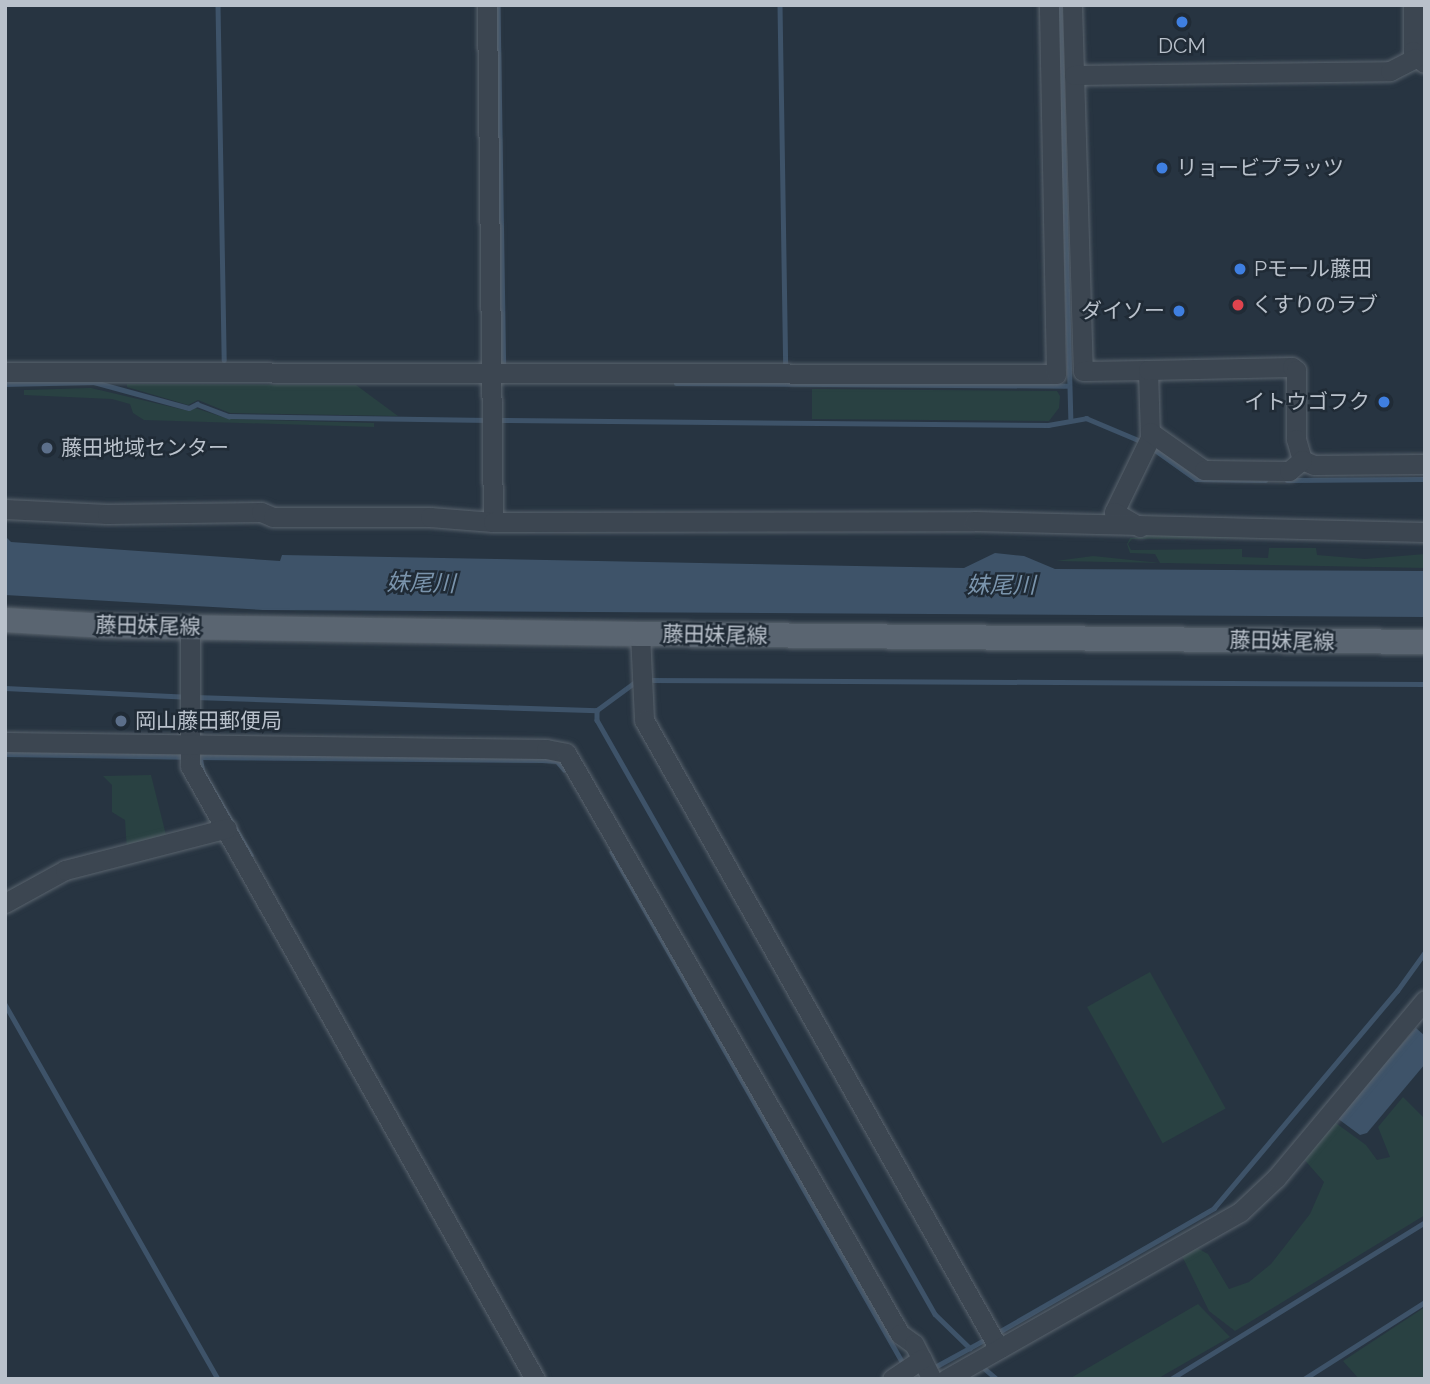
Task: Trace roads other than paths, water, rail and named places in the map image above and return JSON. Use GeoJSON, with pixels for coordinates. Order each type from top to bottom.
{"type":"FeatureCollection","features":[{"type":"Feature","properties":{"kind":"main road","name":"藤田妹尾線"},"geometry":{"type":"LineString","coordinates":[[5,620],[190,627],[640,634],[1425,642]]}},
{"type":"Feature","properties":{"kind":"street"},"geometry":{"type":"LineString","coordinates":[[487,5],[497,374],[492,420],[493,522]]}},
{"type":"Feature","properties":{"kind":"street"},"geometry":{"type":"LineString","coordinates":[[1049,5],[1068,372]]}},
{"type":"Feature","properties":{"kind":"street"},"geometry":{"type":"LineString","coordinates":[[1068,372],[1074,75],[1072,5]]}},
{"type":"Feature","properties":{"kind":"street"},"geometry":{"type":"LineString","coordinates":[[1074,75],[1390,71],[1420,61],[1413,5]]}},
{"type":"Feature","properties":{"kind":"street"},"geometry":{"type":"LineString","coordinates":[[5,372],[1068,372],[1292,367],[1296,370],[1296,439],[1302,460]]}},
{"type":"Feature","properties":{"kind":"street"},"geometry":{"type":"LineString","coordinates":[[1088,527],[1114,512],[1147,441],[1148,370]]}},
{"type":"Feature","properties":{"kind":"street"},"geometry":{"type":"LineString","coordinates":[[1147,441],[1204,470],[1289,471],[1302,460]]}},
{"type":"Feature","properties":{"kind":"street"},"geometry":{"type":"LineString","coordinates":[[1302,460],[1314,465],[1425,464]]}},
{"type":"Feature","properties":{"kind":"street"},"geometry":{"type":"LineString","coordinates":[[5,509],[107,514],[261,512],[273,517],[429,517],[493,522],[729,519],[1425,532]]}},
{"type":"Feature","properties":{"kind":"street"},"geometry":{"type":"LineString","coordinates":[[1114,512],[1140,528]]}},
{"type":"Feature","properties":{"kind":"street"},"geometry":{"type":"LineString","coordinates":[[190,627],[189,753],[227,828],[535,1379]]}},
{"type":"Feature","properties":{"kind":"street"},"geometry":{"type":"LineString","coordinates":[[640,634],[645,720],[994,1340]]}},
{"type":"Feature","properties":{"kind":"street"},"geometry":{"type":"LineString","coordinates":[[5,742],[189,753],[545,748],[572,757],[900,1334],[914,1344],[928,1372],[1221,1224],[1255,1199],[1425,1000]]}},
{"type":"Feature","properties":{"kind":"street"},"geometry":{"type":"LineString","coordinates":[[5,903],[65,870],[227,828]]}},
{"type":"Feature","properties":{"kind":"water","name":"妹尾川"},"geometry":{"type":"Polygon","coordinates":[[[7,538],[11,542],[280,561],[282,555],[964,568],[995,553],[1024,556],[1055,569],[1425,571],[1425,617],[263,610],[5,595],[7,538]]]}},
{"type":"Feature","properties":{"kind":"water"},"geometry":{"type":"Polygon","coordinates":[[[1416,1028],[1425,1036],[1425,1064],[1367,1133],[1360,1135],[1337,1118],[1416,1028]]]}},
{"type":"Feature","properties":{"kind":"waterway"},"geometry":{"type":"LineString","coordinates":[[218,5],[224,360]]}},
{"type":"Feature","properties":{"kind":"waterway"},"geometry":{"type":"LineString","coordinates":[[498,5],[504,368]]}},
{"type":"Feature","properties":{"kind":"waterway"},"geometry":{"type":"LineString","coordinates":[[780,5],[786,368]]}},
{"type":"Feature","properties":{"kind":"waterway"},"geometry":{"type":"LineString","coordinates":[[1060,5],[1071,418]]}},
{"type":"Feature","properties":{"kind":"waterway"},"geometry":{"type":"LineString","coordinates":[[5,384],[93,382]]}},
{"type":"Feature","properties":{"kind":"waterway"},"geometry":{"type":"LineString","coordinates":[[94,382],[189,408],[197,404],[229,416],[488,420]]}},
{"type":"Feature","properties":{"kind":"waterway"},"geometry":{"type":"LineString","coordinates":[[676,383],[1067,386]]}},
{"type":"Feature","properties":{"kind":"waterway"},"geometry":{"type":"LineString","coordinates":[[497,420],[1048,425],[1086,418],[1143,442]]}},
{"type":"Feature","properties":{"kind":"waterway"},"geometry":{"type":"LineString","coordinates":[[1151,447],[1196,479],[1265,480]]}},
{"type":"Feature","properties":{"kind":"waterway"},"geometry":{"type":"LineString","coordinates":[[1287,480],[1425,479]]}},
{"type":"Feature","properties":{"kind":"waterway"},"geometry":{"type":"LineString","coordinates":[[195,697],[597,710],[638,680]]}},
{"type":"Feature","properties":{"kind":"waterway"},"geometry":{"type":"LineString","coordinates":[[646,680],[1425,684]]}},
{"type":"Feature","properties":{"kind":"waterway"},"geometry":{"type":"LineString","coordinates":[[5,688],[186,697]]}},
{"type":"Feature","properties":{"kind":"waterway"},"geometry":{"type":"LineString","coordinates":[[597,710],[597,720],[935,1314],[970,1348]]}},
{"type":"Feature","properties":{"kind":"waterway"},"geometry":{"type":"LineString","coordinates":[[5,754],[186,757]]}},
{"type":"Feature","properties":{"kind":"waterway"},"geometry":{"type":"LineString","coordinates":[[195,757],[542,760],[557,761],[564,769]]}},
{"type":"Feature","properties":{"kind":"waterway"},"geometry":{"type":"LineString","coordinates":[[200,757],[203,772],[251,855]]}},
{"type":"Feature","properties":{"kind":"waterway"},"geometry":{"type":"LineString","coordinates":[[612,852],[904,1365]]}},
{"type":"Feature","properties":{"kind":"waterway"},"geometry":{"type":"LineString","coordinates":[[997,1333],[1214,1208],[1397,991],[1425,952]]}},
{"type":"Feature","properties":{"kind":"waterway"},"geometry":{"type":"LineString","coordinates":[[5,1004],[218,1379]]}},
{"type":"Feature","properties":{"kind":"waterway"},"geometry":{"type":"LineString","coordinates":[[1171,1379],[1425,1222]]}},
{"type":"Feature","properties":{"kind":"waterway"},"geometry":{"type":"LineString","coordinates":[[1304,1379],[1425,1302]]}},
{"type":"Feature","properties":{"kind":"waterway"},"geometry":{"type":"LineString","coordinates":[[933,1368],[986,1339]]}},
{"type":"Feature","properties":{"kind":"waterway"},"geometry":{"type":"LineString","coordinates":[[985,1369],[997,1379]]}},
{"type":"Feature","properties":{"kind":"place","name":"DCM"},"geometry":{"type":"Point","coordinates":[1182,22]}},
{"type":"Feature","properties":{"kind":"place","name":"リョービプラッツ"},"geometry":{"type":"Point","coordinates":[1162,168]}},
{"type":"Feature","properties":{"kind":"place","name":"Pモール藤田"},"geometry":{"type":"Point","coordinates":[1240,269]}},
{"type":"Feature","properties":{"kind":"place","name":"くすりのラブ"},"geometry":{"type":"Point","coordinates":[1238,305]}},
{"type":"Feature","properties":{"kind":"place","name":"ダイソー"},"geometry":{"type":"Point","coordinates":[1179,311]}},
{"type":"Feature","properties":{"kind":"place","name":"イトウゴフク"},"geometry":{"type":"Point","coordinates":[1384,402]}},
{"type":"Feature","properties":{"kind":"place","name":"藤田地域センター"},"geometry":{"type":"Point","coordinates":[47,448]}},
{"type":"Feature","properties":{"kind":"place","name":"岡山藤田郵便局"},"geometry":{"type":"Point","coordinates":[121,721]}}]}
